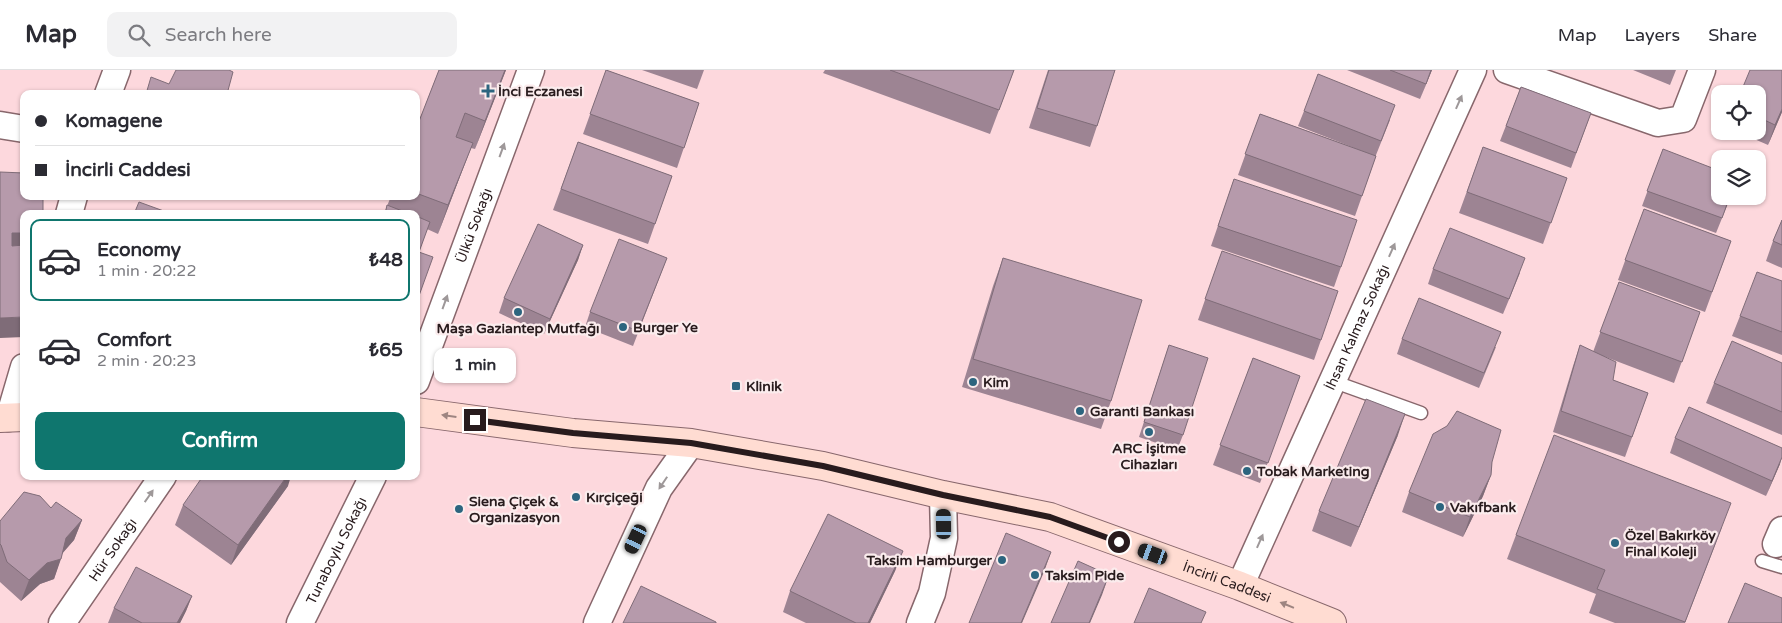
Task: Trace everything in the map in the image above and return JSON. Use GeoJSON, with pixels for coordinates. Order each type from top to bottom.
{"type":"FeatureCollection","features":[{"type":"Feature","properties":{"kind":"main road","name":"İncirli Caddesi"},"geometry":{"type":"LineString","coordinates":[[420,413],[573,433],[691,443],[823,466],[943,495],[1050,517],[1240,586],[1332,623]]}},
{"type":"Feature","properties":{"kind":"street"},"geometry":{"type":"LineString","coordinates":[[110,90],[117,70]]}},
{"type":"Feature","properties":{"kind":"street","name":"Ülkü Sokağı"},"geometry":{"type":"LineString","coordinates":[[420,370],[531,70]]}},
{"type":"Feature","properties":{"kind":"street","name":"İhsan Kalmaz Sokağı"},"geometry":{"type":"LineString","coordinates":[[1240,586],[1473,70]]}},
{"type":"Feature","properties":{"kind":"street"},"geometry":{"type":"LineString","coordinates":[[1507,70],[1658,123],[1683,119],[1702,70]]}},
{"type":"Feature","properties":{"kind":"street"},"geometry":{"type":"LineString","coordinates":[[0,125],[20,128]]}},
{"type":"Feature","properties":{"kind":"street"},"geometry":{"type":"LineString","coordinates":[[11,418],[20,383]]}},
{"type":"Feature","properties":{"kind":"street"},"geometry":{"type":"LineString","coordinates":[[597,623],[660,488],[691,443]]}},
{"type":"Feature","properties":{"kind":"street","name":"Hür Sokağı"},"geometry":{"type":"LineString","coordinates":[[62,623],[160,480]]}},
{"type":"Feature","properties":{"kind":"street","name":"Tunaboylu Sokağı"},"geometry":{"type":"LineString","coordinates":[[300,623],[371,480]]}},
{"type":"Feature","properties":{"kind":"street"},"geometry":{"type":"LineString","coordinates":[[920,623],[932,592],[944,538],[943,495]]}},
{"type":"Feature","properties":{"kind":"lane"},"geometry":{"type":"LineString","coordinates":[[1332,381],[1421,413]]}},
{"type":"Feature","properties":{"kind":"building"},"geometry":{"type":"Polygon","coordinates":[[[176,70],[229,70],[233,72],[228,90],[147,90],[151,77],[169,84],[176,70]]]}},
{"type":"Feature","properties":{"kind":"building"},"geometry":{"type":"Polygon","coordinates":[[[439,70],[505,70],[485,121],[465,113],[456,137],[473,143],[448,205],[420,194],[420,119],[439,70]]]}},
{"type":"Feature","properties":{"kind":"building"},"geometry":{"type":"Polygon","coordinates":[[[606,70],[699,103],[684,148],[590,114],[606,70]]]}},
{"type":"Feature","properties":{"kind":"building"},"geometry":{"type":"Polygon","coordinates":[[[890,70],[1014,70],[999,110],[890,70]]]}},
{"type":"Feature","properties":{"kind":"building"},"geometry":{"type":"Polygon","coordinates":[[[1049,70],[1115,70],[1097,126],[1037,108],[1049,70]]]}},
{"type":"Feature","properties":{"kind":"building"},"geometry":{"type":"Polygon","coordinates":[[[1390,70],[1431,70],[1426,84],[1390,70]]]}},
{"type":"Feature","properties":{"kind":"building"},"geometry":{"type":"Polygon","coordinates":[[[1750,70],[1782,70],[1782,109],[1775,125],[1766,121],[1766,85],[1744,85],[1750,70]]]}},
{"type":"Feature","properties":{"kind":"building"},"geometry":{"type":"Polygon","coordinates":[[[1318,74],[1395,105],[1381,141],[1304,111],[1318,74]]]}},
{"type":"Feature","properties":{"kind":"building"},"geometry":{"type":"Polygon","coordinates":[[[1521,87],[1591,113],[1576,153],[1506,126],[1521,87]]]}},
{"type":"Feature","properties":{"kind":"building"},"geometry":{"type":"Polygon","coordinates":[[[1260,114],[1376,156],[1362,196],[1245,154],[1260,114]]]}},
{"type":"Feature","properties":{"kind":"building"},"geometry":{"type":"Polygon","coordinates":[[[578,142],[672,176],[655,224],[561,189],[578,142]]]}},
{"type":"Feature","properties":{"kind":"building"},"geometry":{"type":"Polygon","coordinates":[[[1483,147],[1567,178],[1551,223],[1467,192],[1483,147]]]}},
{"type":"Feature","properties":{"kind":"building"},"geometry":{"type":"Polygon","coordinates":[[[1663,149],[1711,168],[1711,205],[1727,205],[1722,218],[1647,191],[1663,149]]]}},
{"type":"Feature","properties":{"kind":"building"},"geometry":{"type":"Polygon","coordinates":[[[0,172],[20,173],[20,200],[43,200],[43,210],[20,210],[20,233],[12,233],[12,246],[20,245],[20,317],[0,318],[0,172]]]}},
{"type":"Feature","properties":{"kind":"building"},"geometry":{"type":"Polygon","coordinates":[[[1234,179],[1357,220],[1341,267],[1218,226],[1234,179]]]}},
{"type":"Feature","properties":{"kind":"building"},"geometry":{"type":"Polygon","coordinates":[[[139,202],[161,210],[136,210],[139,202]]]}},
{"type":"Feature","properties":{"kind":"building"},"geometry":{"type":"Polygon","coordinates":[[[387,205],[400,210],[386,210],[387,205]]]}},
{"type":"Feature","properties":{"kind":"building"},"geometry":{"type":"Polygon","coordinates":[[[1644,209],[1731,241],[1712,292],[1625,260],[1644,209]]]}},
{"type":"Feature","properties":{"kind":"building"},"geometry":{"type":"Polygon","coordinates":[[[420,218],[430,222],[420,249],[420,218]]]}},
{"type":"Feature","properties":{"kind":"building"},"geometry":{"type":"Polygon","coordinates":[[[1782,220],[1782,245],[1773,241],[1782,220]]]}},
{"type":"Feature","properties":{"kind":"building"},"geometry":{"type":"Polygon","coordinates":[[[538,224],[583,245],[550,319],[504,298],[538,224]]]}},
{"type":"Feature","properties":{"kind":"building"},"geometry":{"type":"Polygon","coordinates":[[[1450,228],[1525,258],[1509,299],[1433,269],[1450,228]]]}},
{"type":"Feature","properties":{"kind":"building"},"geometry":{"type":"Polygon","coordinates":[[[619,239],[667,258],[638,331],[590,312],[619,239]]]}},
{"type":"Feature","properties":{"kind":"building"},"geometry":{"type":"Polygon","coordinates":[[[1222,251],[1338,291],[1321,340],[1205,299],[1222,251]]]}},
{"type":"Feature","properties":{"kind":"building"},"geometry":{"type":"Polygon","coordinates":[[[420,252],[433,257],[420,293],[420,252]]]}},
{"type":"Feature","properties":{"kind":"building"},"geometry":{"type":"Polygon","coordinates":[[[1003,258],[1142,300],[1111,401],[973,359],[1003,258]]]}},
{"type":"Feature","properties":{"kind":"building"},"geometry":{"type":"Polygon","coordinates":[[[1757,272],[1782,281],[1782,332],[1740,316],[1757,272]]]}},
{"type":"Feature","properties":{"kind":"building"},"geometry":{"type":"Polygon","coordinates":[[[1619,282],[1700,312],[1682,362],[1600,332],[1619,282]]]}},
{"type":"Feature","properties":{"kind":"building"},"geometry":{"type":"Polygon","coordinates":[[[1419,298],[1501,332],[1484,373],[1402,339],[1419,298]]]}},
{"type":"Feature","properties":{"kind":"building"},"geometry":{"type":"Polygon","coordinates":[[[1732,341],[1782,363],[1782,412],[1714,383],[1732,341]]]}},
{"type":"Feature","properties":{"kind":"building"},"geometry":{"type":"Polygon","coordinates":[[[1169,345],[1208,358],[1183,435],[1144,422],[1169,345]]]}},
{"type":"Feature","properties":{"kind":"building"},"geometry":{"type":"Polygon","coordinates":[[[1580,345],[1616,362],[1613,380],[1648,393],[1632,437],[1561,411],[1580,345]]]}},
{"type":"Feature","properties":{"kind":"building"},"geometry":{"type":"Polygon","coordinates":[[[1253,358],[1300,376],[1268,463],[1220,445],[1253,358]]]}},
{"type":"Feature","properties":{"kind":"building"},"geometry":{"type":"Polygon","coordinates":[[[1366,399],[1405,414],[1359,527],[1319,511],[1366,399]]]}},
{"type":"Feature","properties":{"kind":"building"},"geometry":{"type":"Polygon","coordinates":[[[1689,407],[1782,448],[1782,457],[1772,481],[1675,438],[1689,407]]]}},
{"type":"Feature","properties":{"kind":"building"},"geometry":{"type":"Polygon","coordinates":[[[1457,411],[1501,430],[1492,462],[1491,475],[1470,517],[1409,492],[1433,434],[1447,426],[1457,411]]]}},
{"type":"Feature","properties":{"kind":"building","name":"Özel Bakırköy Final Koleji"},"geometry":{"type":"Polygon","coordinates":[[[1554,435],[1731,503],[1685,622],[1597,589],[1605,570],[1516,535],[1554,435]]]}},
{"type":"Feature","properties":{"kind":"building"},"geometry":{"type":"Polygon","coordinates":[[[200,480],[284,480],[238,545],[183,505],[200,480]]]}},
{"type":"Feature","properties":{"kind":"building"},"geometry":{"type":"Polygon","coordinates":[[[24,492],[40,496],[51,508],[56,502],[82,520],[66,538],[61,559],[47,563],[29,580],[7,562],[0,544],[0,521],[24,492]]]}},
{"type":"Feature","properties":{"kind":"building"},"geometry":{"type":"Polygon","coordinates":[[[828,514],[903,551],[868,623],[856,623],[790,591],[828,514]]]}},
{"type":"Feature","properties":{"kind":"building"},"geometry":{"type":"Polygon","coordinates":[[[1006,533],[1051,552],[1021,623],[969,623],[1006,533]]]}},
{"type":"Feature","properties":{"kind":"building"},"geometry":{"type":"Polygon","coordinates":[[[1078,561],[1109,575],[1089,623],[1051,623],[1078,561]]]}},
{"type":"Feature","properties":{"kind":"building"},"geometry":{"type":"Polygon","coordinates":[[[136,567],[192,596],[177,623],[142,623],[114,608],[136,567]]]}},
{"type":"Feature","properties":{"kind":"building"},"geometry":{"type":"Polygon","coordinates":[[[1745,583],[1782,598],[1782,623],[1728,623],[1745,583]]]}},
{"type":"Feature","properties":{"kind":"building"},"geometry":{"type":"Polygon","coordinates":[[[641,586],[716,622],[716,623],[623,623],[641,586]]]}},
{"type":"Feature","properties":{"kind":"building"},"geometry":{"type":"Polygon","coordinates":[[[1149,588],[1206,612],[1201,623],[1134,623],[1149,588]]]}},
{"type":"Feature","properties":{"kind":"place","name":"İnci Eczanesi"},"geometry":{"type":"Point","coordinates":[488,91]}},
{"type":"Feature","properties":{"kind":"place","name":"Maşa Gaziantep Mutfağı"},"geometry":{"type":"Point","coordinates":[518,312]}},
{"type":"Feature","properties":{"kind":"place","name":"Burger Ye"},"geometry":{"type":"Point","coordinates":[623,327]}},
{"type":"Feature","properties":{"kind":"place","name":"Kim"},"geometry":{"type":"Point","coordinates":[973,382]}},
{"type":"Feature","properties":{"kind":"place","name":"Klinik"},"geometry":{"type":"Point","coordinates":[736,386]}},
{"type":"Feature","properties":{"kind":"place","name":"Garanti Bankası"},"geometry":{"type":"Point","coordinates":[1080,411]}},
{"type":"Feature","properties":{"kind":"place","name":"ARC İşitme Cihazları"},"geometry":{"type":"Point","coordinates":[1149,432]}},
{"type":"Feature","properties":{"kind":"place","name":"Tobak Marketing"},"geometry":{"type":"Point","coordinates":[1247,471]}},
{"type":"Feature","properties":{"kind":"place","name":"Kırçiçeği"},"geometry":{"type":"Point","coordinates":[576,497]}},
{"type":"Feature","properties":{"kind":"place","name":"Vakıfbank"},"geometry":{"type":"Point","coordinates":[1440,507]}},
{"type":"Feature","properties":{"kind":"place","name":"Siena Çiçek & Organizasyon"},"geometry":{"type":"Point","coordinates":[459,509]}},
{"type":"Feature","properties":{"kind":"place","name":"Özel Bakırköy Final Koleji"},"geometry":{"type":"Point","coordinates":[1615,543]}},
{"type":"Feature","properties":{"kind":"place","name":"Taksim Hamburger"},"geometry":{"type":"Point","coordinates":[1002,560]}},
{"type":"Feature","properties":{"kind":"place","name":"Taksim Pide"},"geometry":{"type":"Point","coordinates":[1035,575]}},
{"type":"Feature","properties":{"kind":"route"},"geometry":{"type":"LineString","coordinates":[[475,420],[573,433],[691,443],[823,466],[943,495],[1050,517],[1119,542]]}}]}
